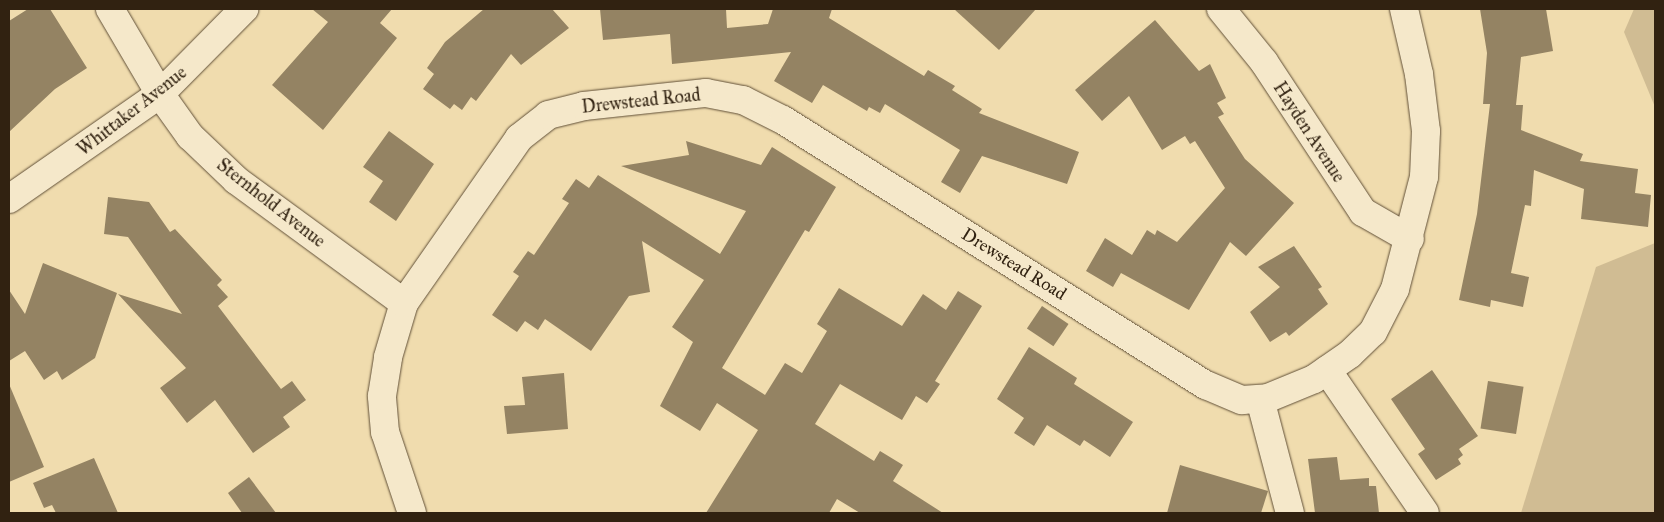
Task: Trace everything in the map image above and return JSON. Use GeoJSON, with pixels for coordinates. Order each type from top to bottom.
{"type":"FeatureCollection","features":[{"type":"Feature","properties":{"kind":"street","name":"Sternhold Avenue"},"geometry":{"type":"LineString","coordinates":[[110,9],[160,94],[190,136],[236,180],[404,303]]}},
{"type":"Feature","properties":{"kind":"street","name":"Whittaker Avenue"},"geometry":{"type":"LineString","coordinates":[[9,199],[160,94],[244,9]]}},
{"type":"Feature","properties":{"kind":"street","name":"Hayden Avenue"},"geometry":{"type":"LineString","coordinates":[[1221,9],[1264,62],[1363,212],[1410,239]]}},
{"type":"Feature","properties":{"kind":"street","name":"Drewstead Road"},"geometry":{"type":"LineString","coordinates":[[412,513],[384,432],[382,396],[388,357],[404,303],[519,138],[548,115],[584,106],[706,93],[743,100],[783,120],[1206,385],[1242,400],[1260,398],[1288,392],[1327,370],[1350,354],[1377,326],[1395,289],[1410,239],[1424,177],[1426,131],[1420,74],[1404,9]]}},
{"type":"Feature","properties":{"kind":"street"},"geometry":{"type":"LineString","coordinates":[[1327,370],[1425,513]]}},
{"type":"Feature","properties":{"kind":"street"},"geometry":{"type":"LineString","coordinates":[[1260,398],[1290,513]]}},
{"type":"Feature","properties":{"kind":"shaded area"},"geometry":{"type":"Polygon","coordinates":[[[1634,9],[1655,9],[1655,107],[1624,32],[1634,9]]]}},
{"type":"Feature","properties":{"kind":"shaded area"},"geometry":{"type":"Polygon","coordinates":[[[1655,243],[1655,513],[1521,513],[1596,267],[1655,243]]]}},
{"type":"Feature","properties":{"kind":"building"},"geometry":{"type":"Polygon","coordinates":[[[28,9],[50,9],[87,68],[55,89],[9,132],[9,21],[28,9]]]}},
{"type":"Feature","properties":{"kind":"building"},"geometry":{"type":"Polygon","coordinates":[[[312,9],[392,9],[380,23],[397,38],[323,130],[272,85],[328,22],[312,9]]]}},
{"type":"Feature","properties":{"kind":"building"},"geometry":{"type":"Polygon","coordinates":[[[484,9],[552,9],[569,28],[521,65],[511,54],[476,101],[471,97],[462,110],[454,104],[450,109],[423,89],[434,74],[427,68],[445,42],[484,9]]]}},
{"type":"Feature","properties":{"kind":"building"},"geometry":{"type":"Polygon","coordinates":[[[600,9],[726,9],[727,28],[768,24],[773,9],[832,9],[829,18],[924,76],[928,70],[955,86],[952,90],[982,109],[979,113],[1079,152],[1067,184],[982,156],[960,193],[941,182],[960,150],[885,104],[880,113],[869,107],[867,111],[823,85],[812,103],[774,81],[791,52],[672,64],[670,34],[603,40],[600,9]]]}},
{"type":"Feature","properties":{"kind":"building"},"geometry":{"type":"Polygon","coordinates":[[[954,9],[1036,9],[999,50],[954,9]]]}},
{"type":"Feature","properties":{"kind":"building"},"geometry":{"type":"Polygon","coordinates":[[[1480,9],[1546,9],[1553,51],[1521,57],[1516,105],[1523,105],[1521,130],[1583,154],[1580,161],[1638,169],[1635,193],[1651,195],[1648,227],[1581,219],[1584,189],[1534,170],[1531,206],[1525,205],[1511,273],[1529,277],[1523,307],[1491,300],[1490,307],[1459,300],[1477,214],[1490,104],[1483,104],[1487,53],[1480,9]]]}},
{"type":"Feature","properties":{"kind":"building"},"geometry":{"type":"Polygon","coordinates":[[[1155,20],[1199,71],[1210,64],[1226,98],[1217,103],[1224,114],[1218,117],[1245,159],[1294,203],[1246,256],[1230,242],[1189,310],[1121,273],[1113,287],[1086,271],[1105,238],[1132,255],[1147,230],[1155,235],[1157,230],[1177,242],[1225,188],[1195,141],[1190,144],[1185,136],[1162,150],[1129,96],[1102,121],[1075,90],[1155,20]]]}},
{"type":"Feature","properties":{"kind":"building"},"geometry":{"type":"Polygon","coordinates":[[[389,131],[434,164],[396,221],[369,202],[383,181],[363,167],[389,131]]]}},
{"type":"Feature","properties":{"kind":"building"},"geometry":{"type":"Polygon","coordinates":[[[686,141],[761,165],[772,147],[836,187],[809,232],[805,230],[722,368],[765,395],[785,363],[802,373],[827,331],[817,324],[839,288],[902,326],[923,294],[946,310],[958,291],[982,306],[935,381],[940,384],[927,403],[916,396],[902,420],[840,384],[815,424],[874,461],[880,451],[903,465],[893,481],[943,513],[860,513],[837,499],[829,513],[706,513],[758,430],[717,403],[700,431],[660,406],[693,342],[672,327],[704,280],[642,241],[650,292],[629,296],[591,351],[545,319],[538,330],[525,321],[517,332],[492,315],[519,276],[513,272],[528,251],[534,255],[569,203],[562,199],[576,179],[589,188],[598,175],[720,254],[746,211],[621,166],[689,155],[686,141]]]}},
{"type":"Feature","properties":{"kind":"building"},"geometry":{"type":"Polygon","coordinates":[[[108,197],[149,202],[170,232],[175,229],[222,280],[217,285],[228,297],[218,306],[281,389],[292,381],[306,400],[283,417],[290,427],[253,453],[215,400],[187,423],[160,388],[186,368],[118,294],[182,314],[128,237],[104,234],[108,197]]]}},
{"type":"Feature","properties":{"kind":"building"},"geometry":{"type":"Polygon","coordinates":[[[1294,246],[1322,287],[1318,289],[1328,304],[1289,336],[1286,332],[1270,342],[1250,312],[1280,287],[1258,267],[1294,246]]]}},
{"type":"Feature","properties":{"kind":"building"},"geometry":{"type":"Polygon","coordinates":[[[43,263],[117,293],[95,358],[62,380],[57,371],[44,380],[25,351],[9,361],[9,290],[25,314],[43,263]]]}},
{"type":"Feature","properties":{"kind":"building"},"geometry":{"type":"Polygon","coordinates":[[[1042,306],[1069,324],[1053,346],[1027,328],[1042,306]]]}},
{"type":"Feature","properties":{"kind":"building"},"geometry":{"type":"Polygon","coordinates":[[[1029,347],[1077,378],[1074,384],[1133,422],[1110,457],[1084,440],[1080,446],[1047,425],[1034,446],[1014,433],[1024,418],[997,399],[1029,347]]]}},
{"type":"Feature","properties":{"kind":"building"},"geometry":{"type":"Polygon","coordinates":[[[1432,370],[1478,436],[1459,449],[1463,455],[1458,459],[1461,464],[1436,480],[1418,454],[1425,449],[1391,399],[1432,370]]]}},
{"type":"Feature","properties":{"kind":"building"},"geometry":{"type":"Polygon","coordinates":[[[564,373],[568,429],[507,434],[504,406],[525,405],[522,377],[564,373]]]}},
{"type":"Feature","properties":{"kind":"building"},"geometry":{"type":"Polygon","coordinates":[[[1488,381],[1524,387],[1516,434],[1480,428],[1488,381]]]}},
{"type":"Feature","properties":{"kind":"building"},"geometry":{"type":"Polygon","coordinates":[[[9,384],[44,467],[9,482],[9,384]]]}},
{"type":"Feature","properties":{"kind":"building"},"geometry":{"type":"Polygon","coordinates":[[[1337,457],[1340,480],[1369,478],[1369,486],[1376,486],[1379,513],[1315,513],[1308,459],[1337,457]]]}},
{"type":"Feature","properties":{"kind":"building"},"geometry":{"type":"Polygon","coordinates":[[[94,458],[118,513],[56,513],[52,505],[44,508],[33,483],[94,458]]]}},
{"type":"Feature","properties":{"kind":"building"},"geometry":{"type":"Polygon","coordinates":[[[1180,465],[1268,491],[1261,513],[1167,513],[1180,465]]]}},
{"type":"Feature","properties":{"kind":"building"},"geometry":{"type":"Polygon","coordinates":[[[249,477],[276,513],[242,513],[228,493],[249,477]]]}}]}
